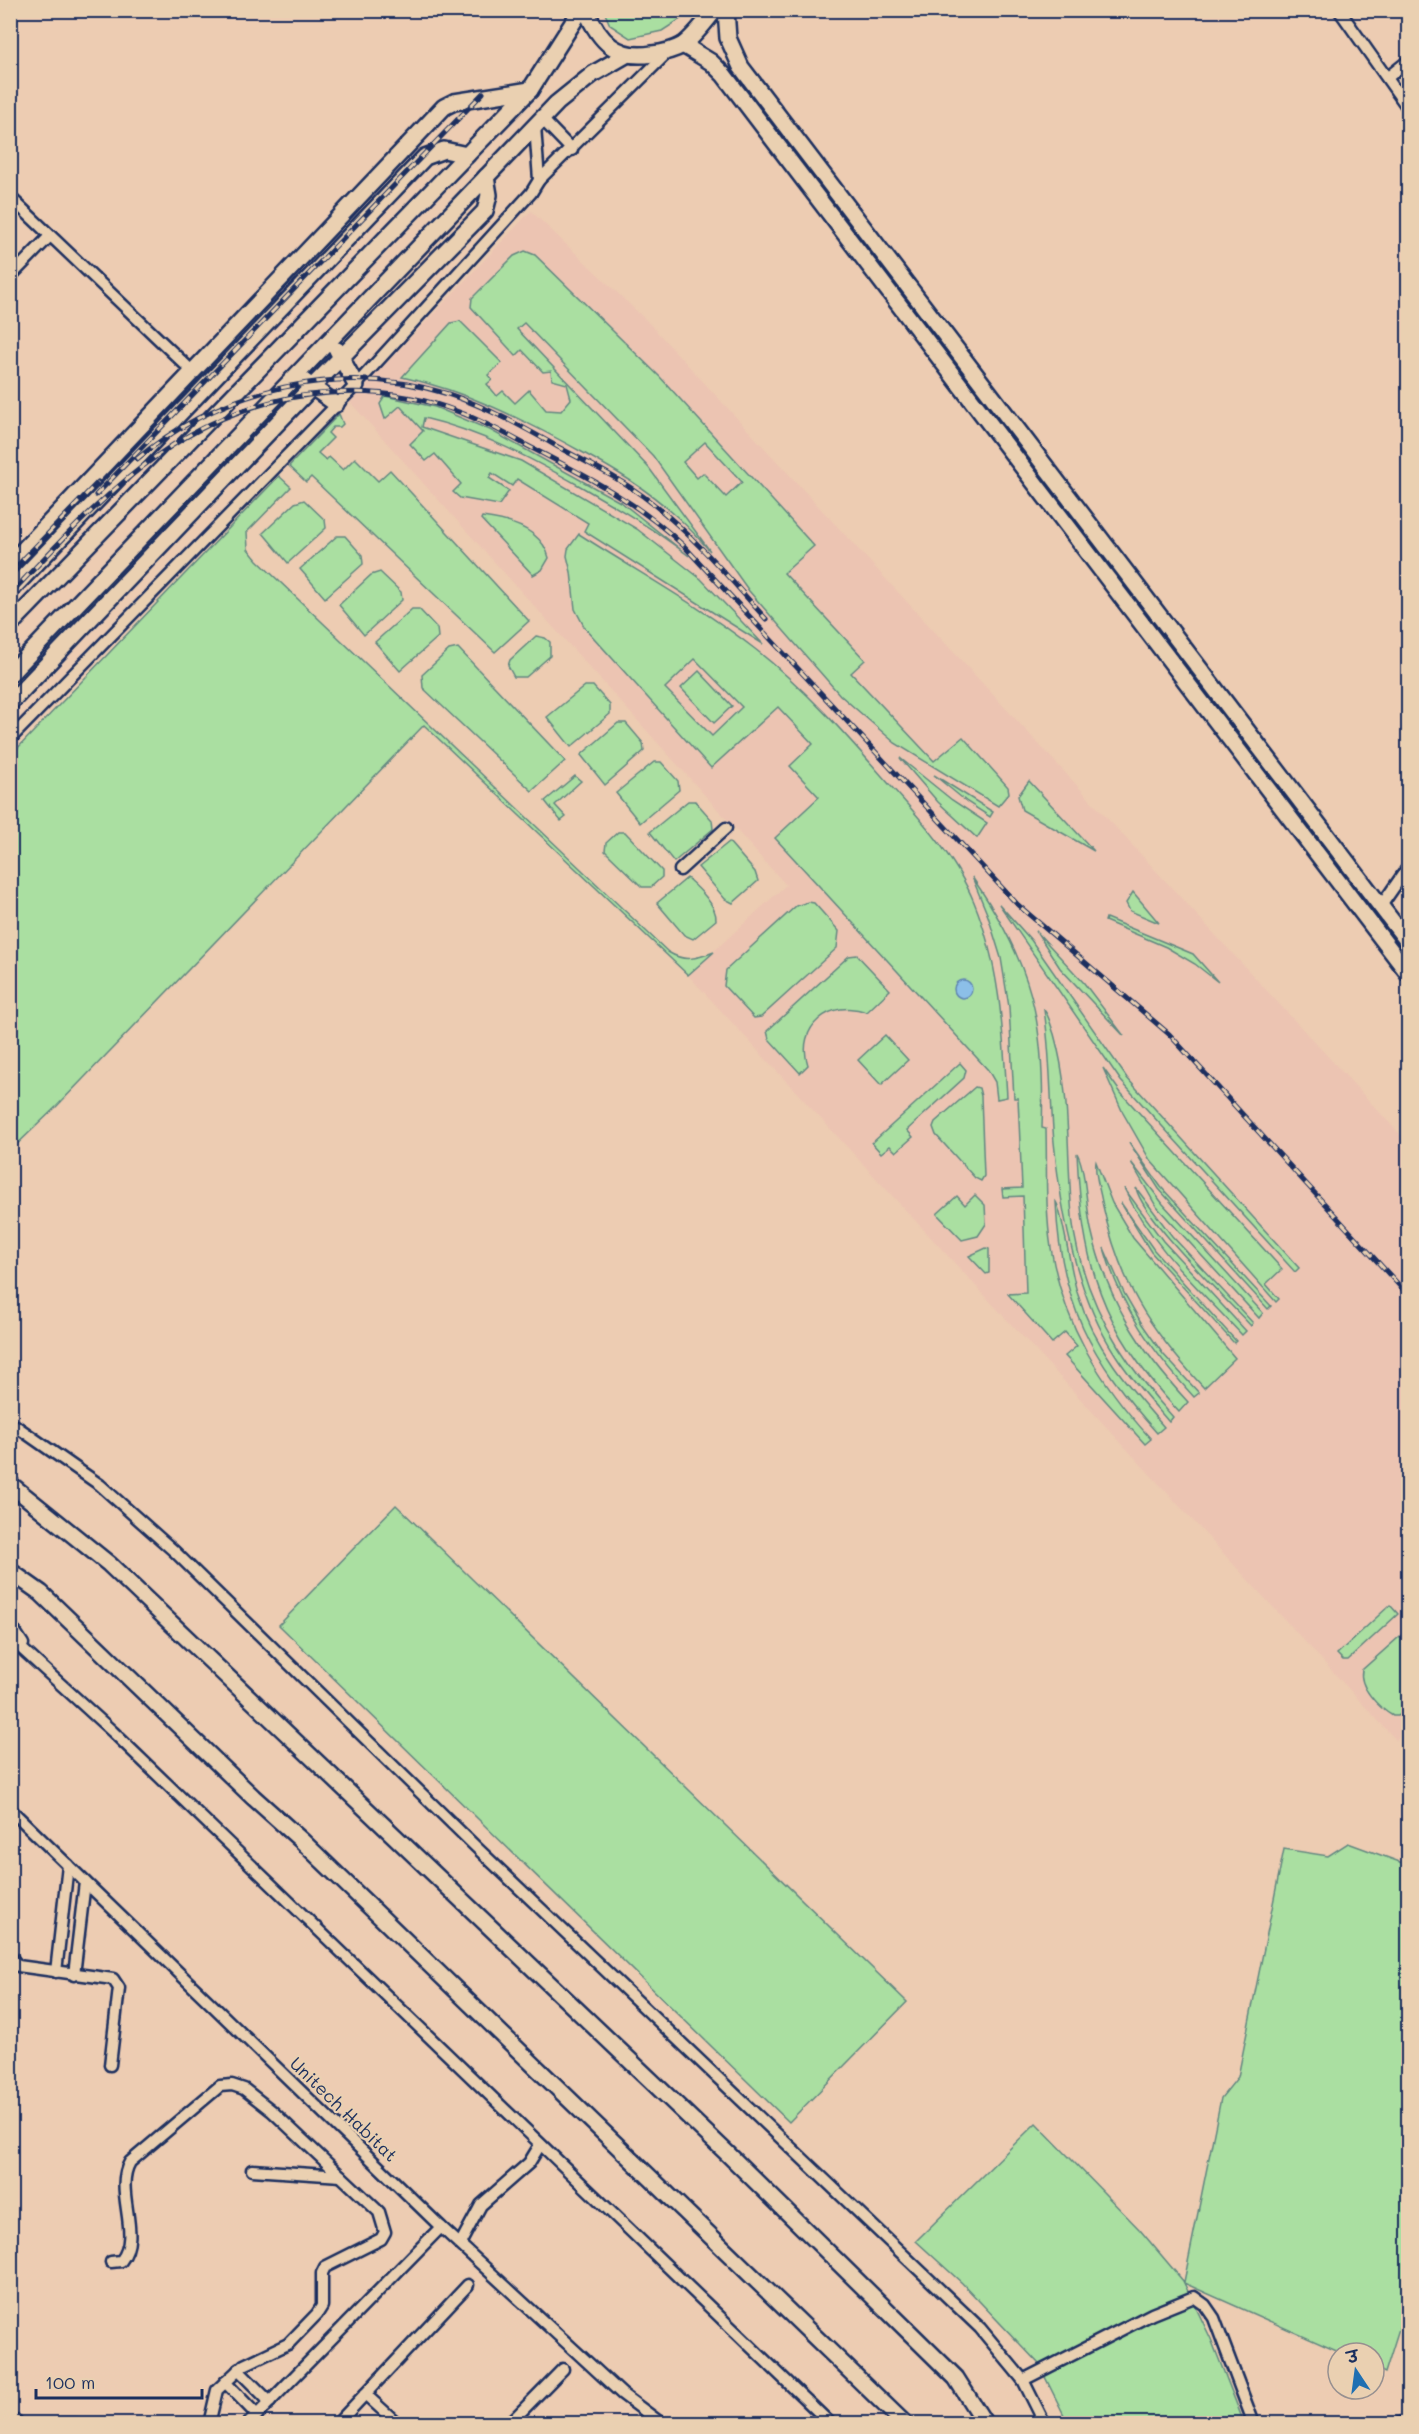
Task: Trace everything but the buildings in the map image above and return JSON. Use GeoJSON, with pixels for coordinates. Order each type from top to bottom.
{"type":"FeatureCollection","features":[{"type":"Feature","properties":{"kind":"street"},"geometry":{"type":"LineString","coordinates":[[10,625],[530,90],[581,10]]}},
{"type":"Feature","properties":{"kind":"street"},"geometry":{"type":"LineString","coordinates":[[586,10],[600,37],[610,49],[626,55],[644,56],[676,48],[711,62],[724,75],[1408,973]]}},
{"type":"Feature","properties":{"kind":"street"},"geometry":{"type":"LineString","coordinates":[[10,739],[356,384],[539,180],[715,10]]}},
{"type":"Feature","properties":{"kind":"street"},"geometry":{"type":"LineString","coordinates":[[726,10],[728,38],[741,67],[1408,942]]}},
{"type":"Feature","properties":{"kind":"street"},"geometry":{"type":"LineString","coordinates":[[1340,10],[1408,108]]}},
{"type":"Feature","properties":{"kind":"street"},"geometry":{"type":"LineString","coordinates":[[10,674],[538,122],[592,74],[626,55]]}},
{"type":"Feature","properties":{"kind":"street"},"geometry":{"type":"LineString","coordinates":[[1388,77],[1408,61]]}},
{"type":"Feature","properties":{"kind":"street"},"geometry":{"type":"LineString","coordinates":[[10,564],[444,107],[454,102],[530,90]]}},
{"type":"Feature","properties":{"kind":"street"},"geometry":{"type":"LineString","coordinates":[[538,122],[572,150]]}},
{"type":"Feature","properties":{"kind":"street"},"geometry":{"type":"LineString","coordinates":[[538,122],[539,180]]}},
{"type":"Feature","properties":{"kind":"street"},"geometry":{"type":"LineString","coordinates":[[10,591],[425,157],[444,150],[467,155]]}},
{"type":"Feature","properties":{"kind":"street"},"geometry":{"type":"LineString","coordinates":[[10,703],[312,387],[485,211],[489,195],[486,177]]}},
{"type":"Feature","properties":{"kind":"street"},"geometry":{"type":"LineString","coordinates":[[13,205],[50,236],[192,371]]}},
{"type":"Feature","properties":{"kind":"street"},"geometry":{"type":"LineString","coordinates":[[10,277],[50,236]]}},
{"type":"Feature","properties":{"kind":"street"},"geometry":{"type":"LineString","coordinates":[[331,339],[356,384]]}},
{"type":"Feature","properties":{"kind":"street"},"geometry":{"type":"LineString","coordinates":[[296,375],[336,404]]}},
{"type":"Feature","properties":{"kind":"street"},"geometry":{"type":"LineString","coordinates":[[680,870],[726,828]]}},
{"type":"Feature","properties":{"kind":"street"},"geometry":{"type":"LineString","coordinates":[[1381,906],[1408,867]]}},
{"type":"Feature","properties":{"kind":"street"},"geometry":{"type":"LineString","coordinates":[[10,1422],[100,1485],[174,1551],[485,1855],[980,2328],[1023,2380],[1045,2424]]}},
{"type":"Feature","properties":{"kind":"street"},"geometry":{"type":"LineString","coordinates":[[10,1484],[109,1564],[710,2137],[956,2378],[985,2424]]}},
{"type":"Feature","properties":{"kind":"street"},"geometry":{"type":"LineString","coordinates":[[10,1571],[41,1593],[252,1797],[301,1840],[905,2424]]}},
{"type":"Feature","properties":{"kind":"street"},"geometry":{"type":"LineString","coordinates":[[10,1624],[28,1652]]}},
{"type":"Feature","properties":{"kind":"street"},"geometry":{"type":"LineString","coordinates":[[10,1638],[28,1652],[831,2424]]}},
{"type":"Feature","properties":{"kind":"street","name":"Unitech Habitat"},"geometry":{"type":"LineString","coordinates":[[10,1809],[441,2227],[622,2394],[663,2424]]}},
{"type":"Feature","properties":{"kind":"street"},"geometry":{"type":"LineString","coordinates":[[56,1972],[68,1865]]}},
{"type":"Feature","properties":{"kind":"street"},"geometry":{"type":"LineString","coordinates":[[74,1975],[85,1882]]}},
{"type":"Feature","properties":{"kind":"street"},"geometry":{"type":"LineString","coordinates":[[11,1964],[113,1979],[117,1982],[110,2065]]}},
{"type":"Feature","properties":{"kind":"street"},"geometry":{"type":"LineString","coordinates":[[111,2262],[121,2260],[129,2247],[125,2176],[130,2162],[220,2086],[232,2085],[244,2089],[272,2111],[379,2212],[385,2232],[381,2239],[325,2267],[322,2273],[322,2306],[288,2344],[238,2370],[217,2390],[209,2424]]}},
{"type":"Feature","properties":{"kind":"street"},"geometry":{"type":"LineString","coordinates":[[460,2244],[482,2205],[528,2163],[540,2145]]}},
{"type":"Feature","properties":{"kind":"street"},"geometry":{"type":"LineString","coordinates":[[252,2170],[341,2176]]}},
{"type":"Feature","properties":{"kind":"street"},"geometry":{"type":"LineString","coordinates":[[248,2424],[441,2227]]}},
{"type":"Feature","properties":{"kind":"street"},"geometry":{"type":"LineString","coordinates":[[337,2424],[468,2285]]}},
{"type":"Feature","properties":{"kind":"street"},"geometry":{"type":"LineString","coordinates":[[1023,2380],[1152,2314],[1194,2297],[1205,2305],[1214,2318],[1254,2424]]}},
{"type":"Feature","properties":{"kind":"street"},"geometry":{"type":"LineString","coordinates":[[509,2424],[563,2369]]}},
{"type":"Feature","properties":{"kind":"street"},"geometry":{"type":"LineString","coordinates":[[238,2370],[270,2402]]}},
{"type":"Feature","properties":{"kind":"street"},"geometry":{"type":"LineString","coordinates":[[225,2382],[257,2415]]}},
{"type":"Feature","properties":{"kind":"street"},"geometry":{"type":"LineString","coordinates":[[365,2394],[398,2424]]}},
{"type":"Feature","properties":{"kind":"street"},"geometry":{"type":"LineString","coordinates":[[1397,2424],[1408,2420]]}},
{"type":"Feature","properties":{"kind":"street"},"geometry":{"type":"LineString","coordinates":[[61,2424],[76,2424]]}},
{"type":"Feature","properties":{"kind":"shaded area"},"geometry":{"type":"Polygon","coordinates":[[[531,211],[646,320],[1408,1143],[1408,1728],[1396,1740],[688,975],[786,885],[350,402],[531,211]]]}},
{"type":"Feature","properties":{"kind":"green space"},"geometry":{"type":"Polygon","coordinates":[[[604,10],[693,11],[662,31],[630,38],[610,25],[604,10]]]}},
{"type":"Feature","properties":{"kind":"green space"},"geometry":{"type":"Polygon","coordinates":[[[525,251],[535,255],[660,377],[814,546],[784,573],[865,660],[851,673],[934,761],[963,737],[1008,787],[1009,793],[998,806],[895,743],[840,695],[749,591],[653,456],[524,323],[517,329],[649,468],[710,551],[653,497],[592,458],[494,407],[449,390],[402,377],[451,323],[460,321],[502,363],[488,375],[492,380],[487,384],[497,396],[503,391],[515,403],[529,390],[546,410],[561,411],[571,399],[567,384],[552,380],[551,371],[543,372],[522,350],[516,356],[471,307],[472,298],[514,256],[525,251]],[[705,442],[683,462],[697,478],[703,473],[726,497],[742,482],[705,442]]]}},
{"type":"Feature","properties":{"kind":"green space"},"geometry":{"type":"Polygon","coordinates":[[[385,396],[435,407],[490,430],[622,503],[689,556],[636,519],[542,465],[465,430],[424,418],[422,427],[521,461],[637,529],[701,579],[763,644],[584,531],[588,523],[517,479],[512,486],[492,473],[489,478],[509,491],[499,505],[460,498],[453,492],[461,484],[435,454],[426,461],[410,444],[423,431],[400,406],[385,419],[380,404],[385,396]]]}},
{"type":"Feature","properties":{"kind":"green space"},"geometry":{"type":"Polygon","coordinates":[[[339,414],[343,424],[340,427],[333,427],[328,433],[333,438],[318,453],[326,460],[329,457],[343,470],[355,458],[378,481],[390,470],[529,621],[495,652],[311,477],[306,482],[289,466],[339,414]]]}},
{"type":"Feature","properties":{"kind":"green space"},"geometry":{"type":"Polygon","coordinates":[[[279,476],[291,487],[247,532],[248,549],[257,560],[668,952],[679,957],[690,958],[714,952],[688,975],[424,725],[56,1107],[11,1150],[11,755],[279,476]]]}},
{"type":"Feature","properties":{"kind":"green space"},"geometry":{"type":"Polygon","coordinates":[[[304,500],[325,520],[326,528],[288,563],[263,533],[295,503],[304,500]]]}},
{"type":"Feature","properties":{"kind":"green space"},"geometry":{"type":"Polygon","coordinates":[[[482,517],[522,528],[539,540],[549,558],[542,570],[533,575],[481,519],[482,517]]]}},
{"type":"Feature","properties":{"kind":"green space"},"geometry":{"type":"Polygon","coordinates":[[[579,534],[691,604],[755,649],[825,713],[925,825],[957,870],[974,902],[983,926],[999,998],[1007,1097],[997,1099],[995,1082],[988,1070],[775,838],[819,797],[790,766],[813,744],[778,707],[711,768],[585,628],[575,609],[567,556],[568,549],[579,534]],[[695,659],[665,688],[712,736],[742,707],[695,659]]]}},
{"type":"Feature","properties":{"kind":"green space"},"geometry":{"type":"Polygon","coordinates":[[[337,536],[345,536],[362,555],[363,564],[325,598],[300,569],[337,536]]]}},
{"type":"Feature","properties":{"kind":"green space"},"geometry":{"type":"Polygon","coordinates":[[[380,572],[401,592],[402,600],[364,635],[339,605],[371,575],[380,572]]]}},
{"type":"Feature","properties":{"kind":"green space"},"geometry":{"type":"Polygon","coordinates":[[[412,609],[419,609],[437,628],[438,637],[400,671],[375,642],[412,609]]]}},
{"type":"Feature","properties":{"kind":"green space"},"geometry":{"type":"Polygon","coordinates":[[[536,636],[550,642],[550,656],[526,677],[514,677],[508,666],[510,660],[536,636]]]}},
{"type":"Feature","properties":{"kind":"green space"},"geometry":{"type":"Polygon","coordinates":[[[458,648],[565,761],[532,791],[423,688],[422,675],[449,650],[458,648]]]}},
{"type":"Feature","properties":{"kind":"green space"},"geometry":{"type":"Polygon","coordinates":[[[699,671],[732,706],[714,723],[681,688],[699,671]]]}},
{"type":"Feature","properties":{"kind":"green space"},"geometry":{"type":"Polygon","coordinates":[[[585,686],[593,686],[610,705],[610,714],[571,747],[547,717],[585,686]]]}},
{"type":"Feature","properties":{"kind":"green space"},"geometry":{"type":"Polygon","coordinates":[[[618,723],[626,723],[643,743],[644,751],[605,785],[581,755],[618,723]]]}},
{"type":"Feature","properties":{"kind":"green space"},"geometry":{"type":"Polygon","coordinates":[[[900,758],[952,800],[987,823],[977,838],[938,802],[900,758]]]}},
{"type":"Feature","properties":{"kind":"green space"},"geometry":{"type":"Polygon","coordinates":[[[654,762],[661,762],[678,781],[679,790],[640,823],[616,793],[654,762]]]}},
{"type":"Feature","properties":{"kind":"green space"},"geometry":{"type":"Polygon","coordinates":[[[934,775],[993,812],[990,817],[967,802],[934,775]]]}},
{"type":"Feature","properties":{"kind":"green space"},"geometry":{"type":"Polygon","coordinates":[[[575,776],[581,781],[555,805],[566,817],[561,821],[545,801],[575,776]]]}},
{"type":"Feature","properties":{"kind":"green space"},"geometry":{"type":"Polygon","coordinates":[[[1029,781],[1094,851],[1022,810],[1018,796],[1029,781]]]}},
{"type":"Feature","properties":{"kind":"green space"},"geometry":{"type":"Polygon","coordinates":[[[688,801],[695,801],[712,820],[713,829],[674,862],[650,832],[688,801]]]}},
{"type":"Feature","properties":{"kind":"green space"},"geometry":{"type":"Polygon","coordinates":[[[618,832],[625,832],[662,871],[662,877],[651,887],[642,887],[605,851],[606,843],[618,832]]]}},
{"type":"Feature","properties":{"kind":"green space"},"geometry":{"type":"Polygon","coordinates":[[[729,842],[755,872],[758,881],[733,903],[725,899],[698,867],[729,842]]]}},
{"type":"Feature","properties":{"kind":"green space"},"geometry":{"type":"Polygon","coordinates":[[[972,877],[1009,938],[1031,995],[1041,1057],[1042,1128],[1046,1129],[1049,1233],[1057,1276],[1074,1327],[1086,1351],[1116,1396],[1151,1439],[1145,1444],[1065,1356],[1077,1346],[1065,1332],[1052,1343],[1008,1294],[1026,1293],[1023,1196],[1003,1197],[1002,1189],[1022,1188],[1018,1098],[1014,1098],[1009,1007],[1001,958],[988,916],[972,877]]]}},
{"type":"Feature","properties":{"kind":"green space"},"geometry":{"type":"Polygon","coordinates":[[[687,878],[706,897],[716,920],[693,939],[684,935],[657,903],[687,878]]]}},
{"type":"Feature","properties":{"kind":"green space"},"geometry":{"type":"Polygon","coordinates":[[[1133,892],[1159,923],[1130,911],[1126,903],[1133,892]]]}},
{"type":"Feature","properties":{"kind":"green space"},"geometry":{"type":"Polygon","coordinates":[[[808,902],[814,903],[839,931],[837,948],[761,1017],[754,1018],[724,986],[726,970],[796,906],[808,902]]]}},
{"type":"Feature","properties":{"kind":"green space"},"geometry":{"type":"Polygon","coordinates":[[[999,904],[1031,940],[1127,1078],[1299,1268],[1295,1272],[1121,1081],[999,904]]]}},
{"type":"Feature","properties":{"kind":"green space"},"geometry":{"type":"Polygon","coordinates":[[[1106,918],[1193,954],[1218,982],[1195,964],[1166,947],[1105,921],[1106,918]]]}},
{"type":"Feature","properties":{"kind":"green space"},"geometry":{"type":"Polygon","coordinates":[[[1036,931],[1084,983],[1124,1036],[1060,968],[1036,931]]]}},
{"type":"Feature","properties":{"kind":"green space"},"geometry":{"type":"Polygon","coordinates":[[[857,955],[890,990],[867,1012],[841,1009],[819,1019],[811,1028],[807,1039],[805,1051],[808,1065],[800,1073],[769,1039],[767,1031],[849,956],[857,955]]]}},
{"type":"Feature","properties":{"kind":"green space"},"geometry":{"type":"Polygon","coordinates":[[[1044,1010],[1054,1034],[1063,1076],[1072,1219],[1082,1266],[1107,1328],[1144,1383],[1173,1417],[1169,1422],[1115,1354],[1101,1331],[1080,1279],[1066,1224],[1057,1169],[1044,1010]]]}},
{"type":"Feature","properties":{"kind":"green space"},"geometry":{"type":"Polygon","coordinates":[[[885,1035],[908,1060],[881,1085],[858,1060],[885,1035]]]}},
{"type":"Feature","properties":{"kind":"green space"},"geometry":{"type":"Polygon","coordinates":[[[960,1063],[966,1070],[964,1078],[907,1130],[913,1137],[896,1152],[890,1146],[881,1153],[872,1143],[960,1063]]]}},
{"type":"Feature","properties":{"kind":"green space"},"geometry":{"type":"Polygon","coordinates":[[[1103,1068],[1121,1093],[1282,1269],[1266,1284],[1279,1299],[1276,1302],[1150,1160],[1123,1113],[1103,1068]]]}},
{"type":"Feature","properties":{"kind":"green space"},"geometry":{"type":"Polygon","coordinates":[[[975,1087],[979,1088],[981,1096],[984,1176],[981,1181],[975,1178],[936,1135],[933,1127],[935,1122],[975,1087]]]}},
{"type":"Feature","properties":{"kind":"green space"},"geometry":{"type":"Polygon","coordinates":[[[1129,1142],[1161,1187],[1271,1306],[1268,1309],[1159,1189],[1129,1142]]]}},
{"type":"Feature","properties":{"kind":"green space"},"geometry":{"type":"Polygon","coordinates":[[[1077,1153],[1082,1169],[1091,1229],[1106,1279],[1140,1343],[1188,1402],[1179,1412],[1152,1382],[1131,1352],[1114,1323],[1101,1293],[1084,1229],[1077,1153]]]}},
{"type":"Feature","properties":{"kind":"green space"},"geometry":{"type":"Polygon","coordinates":[[[1096,1162],[1112,1203],[1133,1238],[1235,1358],[1204,1388],[1167,1345],[1127,1281],[1109,1231],[1096,1162]]]}},
{"type":"Feature","properties":{"kind":"green space"},"geometry":{"type":"Polygon","coordinates":[[[1131,1162],[1163,1204],[1263,1313],[1259,1318],[1156,1206],[1131,1162]]]}},
{"type":"Feature","properties":{"kind":"green space"},"geometry":{"type":"Polygon","coordinates":[[[1124,1188],[1163,1241],[1246,1331],[1242,1335],[1162,1248],[1135,1209],[1124,1188]]]}},
{"type":"Feature","properties":{"kind":"green space"},"geometry":{"type":"Polygon","coordinates":[[[1136,1188],[1172,1236],[1253,1323],[1251,1326],[1153,1219],[1136,1188]]]}},
{"type":"Feature","properties":{"kind":"green space"},"geometry":{"type":"Polygon","coordinates":[[[975,1195],[985,1205],[986,1224],[978,1236],[962,1240],[937,1214],[957,1196],[965,1205],[975,1195]]]}},
{"type":"Feature","properties":{"kind":"green space"},"geometry":{"type":"Polygon","coordinates":[[[1056,1202],[1075,1286],[1085,1314],[1114,1366],[1164,1427],[1157,1433],[1114,1379],[1097,1354],[1083,1327],[1072,1300],[1064,1270],[1056,1202]]]}},
{"type":"Feature","properties":{"kind":"green space"},"geometry":{"type":"Polygon","coordinates":[[[1121,1203],[1154,1250],[1236,1341],[1234,1343],[1151,1252],[1121,1203]]]}},
{"type":"Feature","properties":{"kind":"green space"},"geometry":{"type":"Polygon","coordinates":[[[986,1248],[989,1249],[989,1273],[986,1274],[969,1256],[986,1248]]]}},
{"type":"Feature","properties":{"kind":"green space"},"geometry":{"type":"Polygon","coordinates":[[[1104,1248],[1124,1293],[1142,1324],[1163,1354],[1199,1393],[1194,1397],[1152,1346],[1129,1310],[1104,1248]]]}},
{"type":"Feature","properties":{"kind":"green space"},"geometry":{"type":"Polygon","coordinates":[[[396,1505],[907,2002],[789,2122],[279,1625],[396,1505]]]}},
{"type":"Feature","properties":{"kind":"green space"},"geometry":{"type":"Polygon","coordinates":[[[1390,1605],[1398,1614],[1348,1660],[1343,1660],[1337,1654],[1390,1605]]]}},
{"type":"Feature","properties":{"kind":"green space"},"geometry":{"type":"Polygon","coordinates":[[[1407,1630],[1408,1710],[1398,1716],[1393,1716],[1382,1708],[1366,1690],[1362,1670],[1407,1630]]]}},
{"type":"Feature","properties":{"kind":"green space"},"geometry":{"type":"Polygon","coordinates":[[[1348,1843],[1408,1865],[1408,2300],[1386,2370],[1386,2341],[1326,2341],[1326,2346],[1184,2283],[1211,2339],[1244,2423],[1068,2423],[1038,2363],[962,2283],[916,2241],[1036,2123],[1140,2230],[1184,2282],[1221,2098],[1238,2077],[1284,1849],[1328,1856],[1348,1843]]]}},
{"type":"Feature","properties":{"kind":"water"},"geometry":{"type":"Polygon","coordinates":[[[963,980],[969,983],[972,989],[969,995],[963,998],[957,995],[954,989],[957,983],[963,980]]]}},
{"type":"Feature","properties":{"kind":"railway"},"geometry":{"type":"LineString","coordinates":[[96,495],[483,93]]}},
{"type":"Feature","properties":{"kind":"railway"},"geometry":{"type":"LineString","coordinates":[[137,459],[170,434],[206,414],[245,398],[284,387],[325,381],[366,380],[407,384],[448,394],[518,425],[630,487],[667,516],[697,544],[766,619]]}},
{"type":"Feature","properties":{"kind":"railway"},"geometry":{"type":"LineString","coordinates":[[10,594],[114,490],[151,460],[190,435],[232,414],[279,400],[330,393],[363,392],[412,398],[444,406],[477,419],[610,490],[648,516],[684,546],[1018,905],[1169,1034],[1408,1295]]}},
{"type":"Feature","properties":{"kind":"railway"},"geometry":{"type":"LineString","coordinates":[[10,573],[98,482]]}}]}
